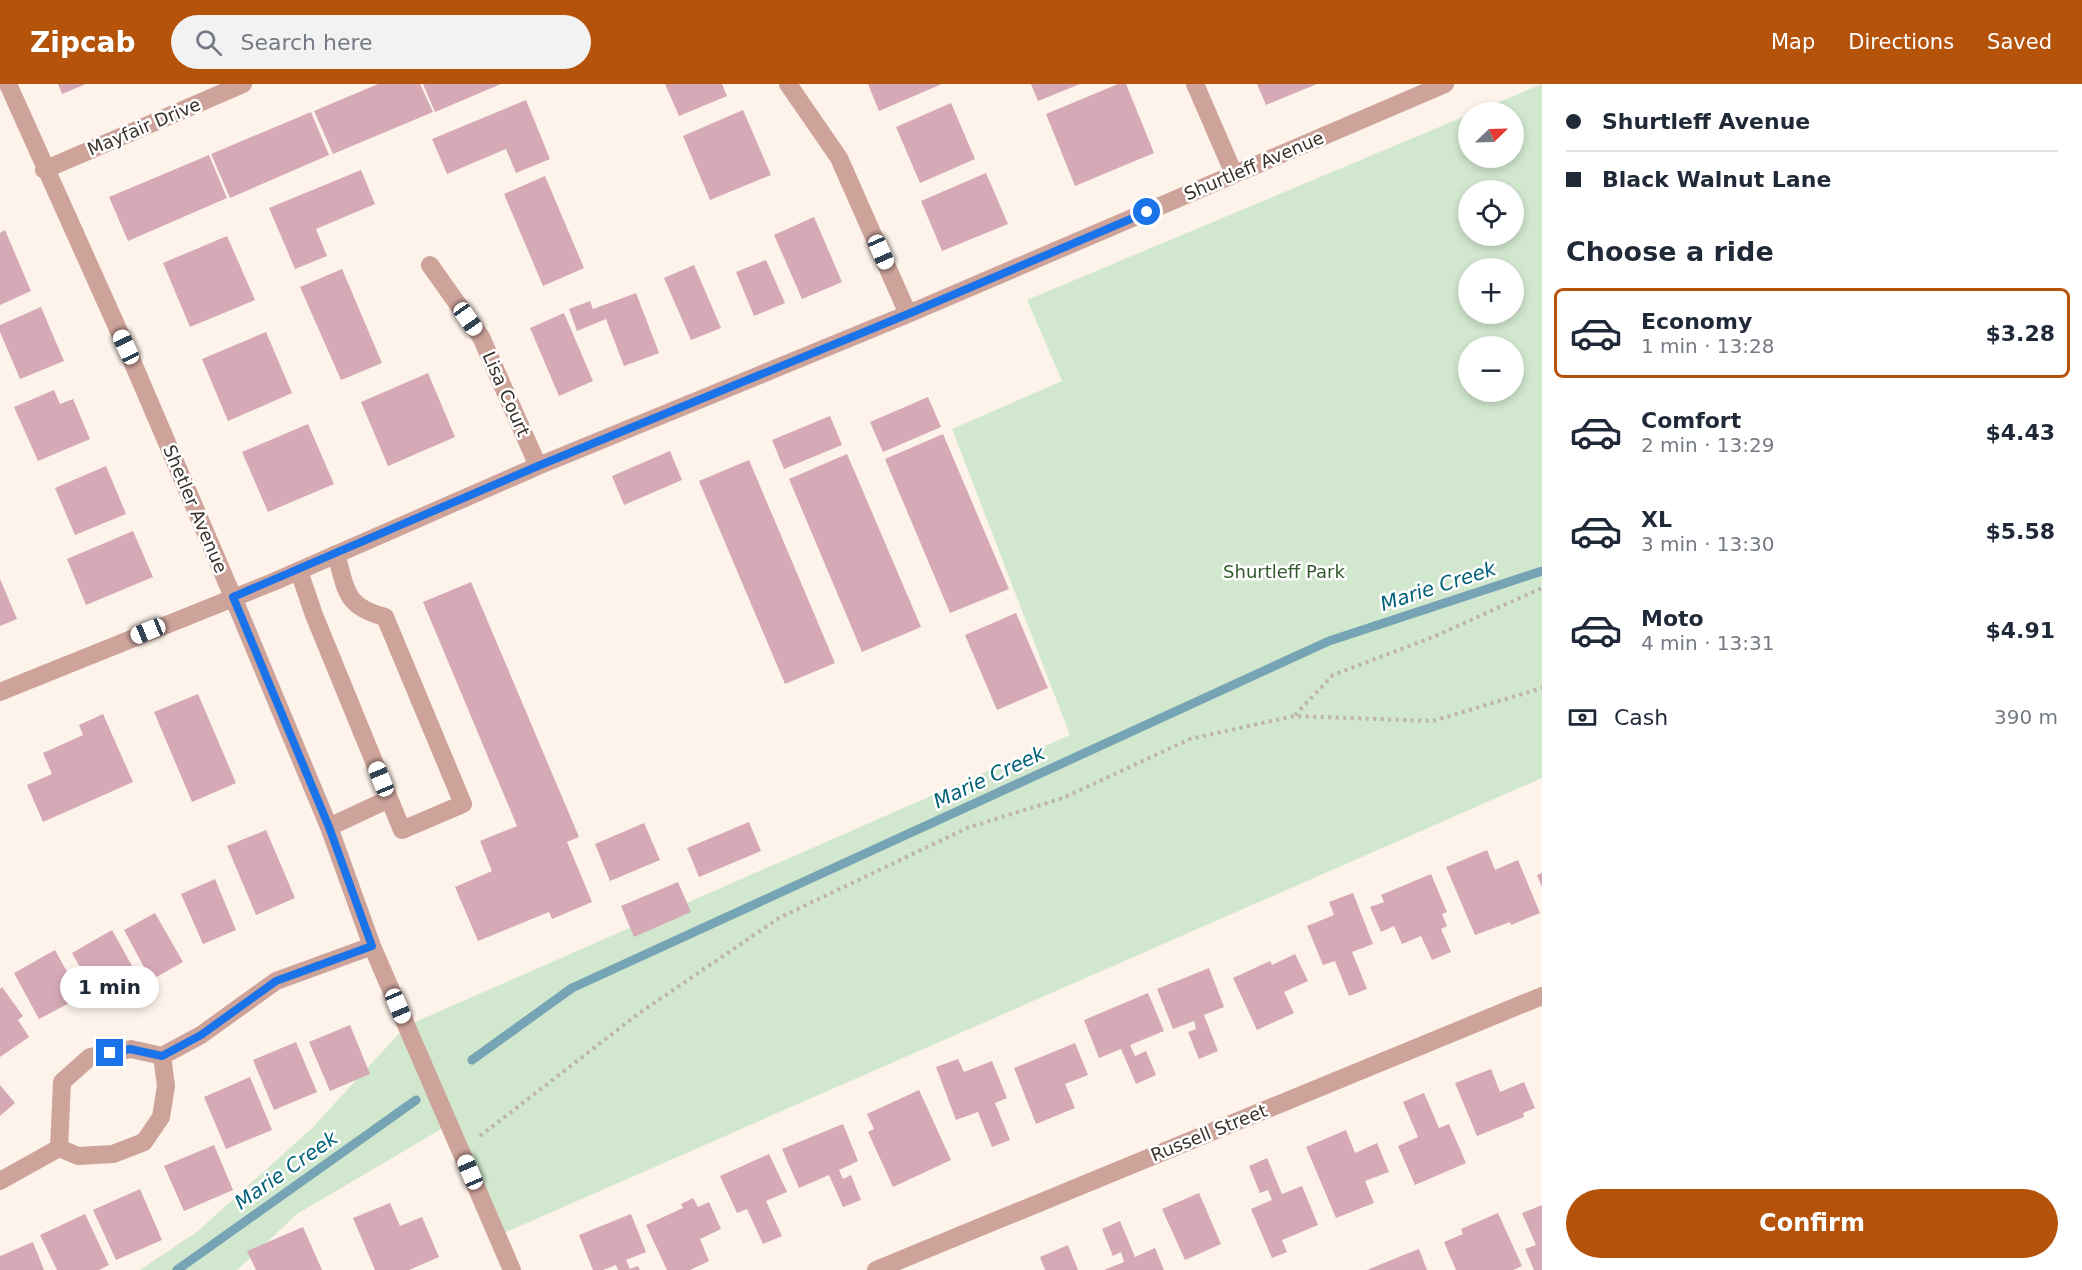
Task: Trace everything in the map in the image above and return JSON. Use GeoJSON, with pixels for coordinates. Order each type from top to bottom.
{"type":"FeatureCollection","features":[{"type":"Feature","properties":{"kind":"street","name":"Shetler Avenue"},"geometry":{"type":"LineString","coordinates":[[8,84],[44,170],[126,347],[233,597],[329,827],[372,946],[512,1270]]}},
{"type":"Feature","properties":{"kind":"street","name":"Mayfair Drive"},"geometry":{"type":"LineString","coordinates":[[44,170],[243,84]]}},
{"type":"Feature","properties":{"kind":"street"},"geometry":{"type":"LineString","coordinates":[[788,84],[839,158],[908,314]]}},
{"type":"Feature","properties":{"kind":"street"},"geometry":{"type":"LineString","coordinates":[[1195,84],[1234,174]]}},
{"type":"Feature","properties":{"kind":"street","name":"Shurtleff Avenue"},"geometry":{"type":"LineString","coordinates":[[0,692],[299,571],[538,466],[908,314],[1445,84]]}},
{"type":"Feature","properties":{"kind":"street","name":"Lisa Court"},"geometry":{"type":"LineString","coordinates":[[430,265],[481,337],[538,466]]}},
{"type":"Feature","properties":{"kind":"street"},"geometry":{"type":"LineString","coordinates":[[299,571],[314,615],[402,830],[463,804],[385,617],[363,611],[349,597],[336,554]]}},
{"type":"Feature","properties":{"kind":"street"},"geometry":{"type":"LineString","coordinates":[[329,827],[389,799]]}},
{"type":"Feature","properties":{"kind":"street"},"geometry":{"type":"LineString","coordinates":[[59,1148],[62,1082],[90,1057],[130,1049],[162,1056],[201,1035],[276,981],[372,946]]}},
{"type":"Feature","properties":{"kind":"street","name":"Russell Street"},"geometry":{"type":"LineString","coordinates":[[876,1270],[1542,996]]}},
{"type":"Feature","properties":{"kind":"street"},"geometry":{"type":"LineString","coordinates":[[59,1148],[78,1156],[113,1154],[144,1142],[161,1117],[166,1086],[162,1056]]}},
{"type":"Feature","properties":{"kind":"street"},"geometry":{"type":"LineString","coordinates":[[0,1181],[59,1148]]}},
{"type":"Feature","properties":{"kind":"path"},"geometry":{"type":"LineString","coordinates":[[1294,716],[1333,675],[1433,637],[1542,588]]}},
{"type":"Feature","properties":{"kind":"path"},"geometry":{"type":"LineString","coordinates":[[460,1151],[638,1014],[779,918],[967,828],[1063,798],[1190,739],[1294,716],[1433,721],[1542,688]]}},
{"type":"Feature","properties":{"kind":"green space","name":"Shurtleff Park"},"geometry":{"type":"Polygon","coordinates":[[[1542,84],[1542,778],[497,1236],[448,1125],[297,1214],[237,1270],[140,1270],[198,1231],[312,1128],[406,1026],[1070,735],[952,429],[1062,381],[1027,300],[1458,119],[1458,168],[1524,168],[1524,102],[1499,102],[1542,84]]]}},
{"type":"Feature","properties":{"kind":"building"},"geometry":{"type":"Polygon","coordinates":[[[58,84],[86,84],[62,94],[58,84]]]}},
{"type":"Feature","properties":{"kind":"building"},"geometry":{"type":"Polygon","coordinates":[[[378,84],[420,84],[433,112],[333,154],[314,111],[378,84]]]}},
{"type":"Feature","properties":{"kind":"building"},"geometry":{"type":"Polygon","coordinates":[[[423,84],[501,84],[435,112],[423,84]]]}},
{"type":"Feature","properties":{"kind":"building"},"geometry":{"type":"Polygon","coordinates":[[[665,84],[722,84],[727,96],[679,116],[665,84]]]}},
{"type":"Feature","properties":{"kind":"building"},"geometry":{"type":"Polygon","coordinates":[[[868,84],[942,84],[879,111],[868,84]]]}},
{"type":"Feature","properties":{"kind":"building"},"geometry":{"type":"Polygon","coordinates":[[[1031,84],[1080,84],[1038,101],[1031,84]]]}},
{"type":"Feature","properties":{"kind":"building"},"geometry":{"type":"Polygon","coordinates":[[[1118,84],[1126,84],[1154,153],[1075,186],[1046,114],[1118,84]]]}},
{"type":"Feature","properties":{"kind":"building"},"geometry":{"type":"Polygon","coordinates":[[[1257,84],[1317,84],[1266,105],[1257,84]]]}},
{"type":"Feature","properties":{"kind":"building"},"geometry":{"type":"Polygon","coordinates":[[[526,100],[550,159],[516,173],[506,149],[447,174],[432,139],[526,100]]]}},
{"type":"Feature","properties":{"kind":"building"},"geometry":{"type":"Polygon","coordinates":[[[951,103],[975,159],[920,183],[896,127],[951,103]]]}},
{"type":"Feature","properties":{"kind":"building"},"geometry":{"type":"Polygon","coordinates":[[[743,110],[771,175],[710,200],[683,136],[743,110]]]}},
{"type":"Feature","properties":{"kind":"building"},"geometry":{"type":"Polygon","coordinates":[[[311,112],[329,155],[230,198],[211,154],[311,112]]]}},
{"type":"Feature","properties":{"kind":"building"},"geometry":{"type":"Polygon","coordinates":[[[209,155],[227,198],[128,241],[109,197],[209,155]]]}},
{"type":"Feature","properties":{"kind":"building"},"geometry":{"type":"Polygon","coordinates":[[[361,170],[375,204],[316,229],[327,256],[295,269],[269,208],[361,170]]]}},
{"type":"Feature","properties":{"kind":"building"},"geometry":{"type":"Polygon","coordinates":[[[986,173],[1008,224],[942,251],[921,201],[986,173]]]}},
{"type":"Feature","properties":{"kind":"building"},"geometry":{"type":"Polygon","coordinates":[[[545,176],[584,268],[543,286],[504,194],[545,176]]]}},
{"type":"Feature","properties":{"kind":"building"},"geometry":{"type":"Polygon","coordinates":[[[814,217],[842,282],[802,299],[774,235],[814,217]]]}},
{"type":"Feature","properties":{"kind":"building"},"geometry":{"type":"Polygon","coordinates":[[[5,230],[31,291],[0,305],[0,233],[5,230]]]}},
{"type":"Feature","properties":{"kind":"building"},"geometry":{"type":"Polygon","coordinates":[[[227,236],[255,300],[190,327],[163,263],[227,236]]]}},
{"type":"Feature","properties":{"kind":"building"},"geometry":{"type":"Polygon","coordinates":[[[766,260],[785,303],[754,316],[736,272],[766,260]]]}},
{"type":"Feature","properties":{"kind":"building"},"geometry":{"type":"Polygon","coordinates":[[[694,265],[721,328],[691,340],[664,278],[694,265]]]}},
{"type":"Feature","properties":{"kind":"building"},"geometry":{"type":"Polygon","coordinates":[[[342,269],[382,363],[341,380],[300,287],[342,269]]]}},
{"type":"Feature","properties":{"kind":"building"},"geometry":{"type":"Polygon","coordinates":[[[636,293],[659,353],[624,366],[606,319],[577,331],[569,309],[590,301],[593,309],[636,293]]]}},
{"type":"Feature","properties":{"kind":"building"},"geometry":{"type":"Polygon","coordinates":[[[41,307],[64,361],[20,379],[0,332],[0,325],[41,307]]]}},
{"type":"Feature","properties":{"kind":"building"},"geometry":{"type":"Polygon","coordinates":[[[564,313],[593,381],[559,396],[530,328],[564,313]]]}},
{"type":"Feature","properties":{"kind":"building"},"geometry":{"type":"Polygon","coordinates":[[[266,332],[292,393],[228,421],[202,359],[266,332]]]}},
{"type":"Feature","properties":{"kind":"building"},"geometry":{"type":"Polygon","coordinates":[[[428,373],[455,437],[388,466],[361,402],[428,373]]]}},
{"type":"Feature","properties":{"kind":"building"},"geometry":{"type":"Polygon","coordinates":[[[54,390],[60,404],[73,399],[90,439],[38,461],[14,407],[54,390]]]}},
{"type":"Feature","properties":{"kind":"building"},"geometry":{"type":"Polygon","coordinates":[[[928,397],[941,427],[883,452],[870,422],[928,397]]]}},
{"type":"Feature","properties":{"kind":"building"},"geometry":{"type":"Polygon","coordinates":[[[830,416],[842,445],[784,469],[772,440],[830,416]]]}},
{"type":"Feature","properties":{"kind":"building"},"geometry":{"type":"Polygon","coordinates":[[[308,424],[334,484],[268,512],[242,452],[308,424]]]}},
{"type":"Feature","properties":{"kind":"building"},"geometry":{"type":"Polygon","coordinates":[[[943,434],[1009,589],[950,613],[885,459],[943,434]]]}},
{"type":"Feature","properties":{"kind":"building"},"geometry":{"type":"Polygon","coordinates":[[[670,451],[682,480],[624,505],[612,476],[670,451]]]}},
{"type":"Feature","properties":{"kind":"building"},"geometry":{"type":"Polygon","coordinates":[[[847,454],[921,627],[862,652],[789,479],[847,454]]]}},
{"type":"Feature","properties":{"kind":"building"},"geometry":{"type":"Polygon","coordinates":[[[749,460],[835,663],[785,684],[699,481],[749,460]]]}},
{"type":"Feature","properties":{"kind":"building"},"geometry":{"type":"Polygon","coordinates":[[[106,466],[126,514],[75,535],[55,488],[106,466]]]}},
{"type":"Feature","properties":{"kind":"building"},"geometry":{"type":"Polygon","coordinates":[[[133,531],[153,577],[86,605],[67,559],[133,531]]]}},
{"type":"Feature","properties":{"kind":"building"},"geometry":{"type":"Polygon","coordinates":[[[0,579],[17,619],[0,626],[0,579]]]}},
{"type":"Feature","properties":{"kind":"building"},"geometry":{"type":"Polygon","coordinates":[[[471,582],[579,837],[567,842],[592,902],[552,919],[549,912],[478,941],[455,887],[492,871],[480,841],[517,826],[423,602],[471,582]]]}},
{"type":"Feature","properties":{"kind":"building"},"geometry":{"type":"Polygon","coordinates":[[[1016,613],[1048,688],[997,710],[965,635],[1016,613]]]}},
{"type":"Feature","properties":{"kind":"building"},"geometry":{"type":"Polygon","coordinates":[[[198,694],[236,783],[192,802],[154,712],[198,694]]]}},
{"type":"Feature","properties":{"kind":"building"},"geometry":{"type":"Polygon","coordinates":[[[103,714],[133,782],[43,822],[27,785],[52,774],[43,753],[83,735],[79,725],[103,714]]]}},
{"type":"Feature","properties":{"kind":"building"},"geometry":{"type":"Polygon","coordinates":[[[749,822],[761,851],[699,877],[687,848],[749,822]]]}},
{"type":"Feature","properties":{"kind":"building"},"geometry":{"type":"Polygon","coordinates":[[[644,823],[660,860],[610,881],[595,844],[644,823]]]}},
{"type":"Feature","properties":{"kind":"building"},"geometry":{"type":"Polygon","coordinates":[[[266,830],[295,898],[256,915],[227,846],[266,830]]]}},
{"type":"Feature","properties":{"kind":"building"},"geometry":{"type":"Polygon","coordinates":[[[1487,850],[1495,870],[1518,860],[1540,913],[1511,925],[1510,922],[1475,935],[1446,867],[1487,850]]]}},
{"type":"Feature","properties":{"kind":"building"},"geometry":{"type":"Polygon","coordinates":[[[1542,873],[1542,887],[1537,875],[1542,873]]]}},
{"type":"Feature","properties":{"kind":"building"},"geometry":{"type":"Polygon","coordinates":[[[1431,874],[1447,912],[1442,914],[1447,926],[1441,929],[1451,952],[1432,960],[1421,936],[1402,944],[1394,926],[1381,932],[1370,907],[1384,902],[1381,895],[1431,874]]]}},
{"type":"Feature","properties":{"kind":"building"},"geometry":{"type":"Polygon","coordinates":[[[215,879],[236,930],[203,944],[181,894],[215,879]]]}},
{"type":"Feature","properties":{"kind":"building"},"geometry":{"type":"Polygon","coordinates":[[[678,882],[691,912],[634,937],[621,906],[678,882]]]}},
{"type":"Feature","properties":{"kind":"building"},"geometry":{"type":"Polygon","coordinates":[[[1353,893],[1373,944],[1352,952],[1367,989],[1349,996],[1335,961],[1323,965],[1307,926],[1334,915],[1329,902],[1353,893]]]}},
{"type":"Feature","properties":{"kind":"building"},"geometry":{"type":"Polygon","coordinates":[[[155,913],[183,962],[151,980],[124,930],[155,913]]]}},
{"type":"Feature","properties":{"kind":"building"},"geometry":{"type":"Polygon","coordinates":[[[112,930],[140,980],[100,1003],[72,953],[112,930]]]}},
{"type":"Feature","properties":{"kind":"building"},"geometry":{"type":"Polygon","coordinates":[[[55,950],[81,997],[39,1019],[14,973],[55,950]]]}},
{"type":"Feature","properties":{"kind":"building"},"geometry":{"type":"Polygon","coordinates":[[[1295,954],[1308,981],[1284,992],[1294,1013],[1257,1030],[1233,978],[1270,961],[1272,965],[1295,954]]]}},
{"type":"Feature","properties":{"kind":"building"},"geometry":{"type":"Polygon","coordinates":[[[1209,968],[1224,1007],[1204,1015],[1218,1051],[1199,1059],[1188,1032],[1196,1029],[1194,1021],[1173,1029],[1157,989],[1209,968]]]}},
{"type":"Feature","properties":{"kind":"building"},"geometry":{"type":"Polygon","coordinates":[[[2,987],[23,1016],[18,1020],[29,1037],[0,1057],[0,989],[2,987]]]}},
{"type":"Feature","properties":{"kind":"building"},"geometry":{"type":"Polygon","coordinates":[[[1148,993],[1164,1031],[1130,1045],[1135,1056],[1146,1051],[1156,1075],[1136,1084],[1121,1049],[1099,1058],[1084,1020],[1148,993]]]}},
{"type":"Feature","properties":{"kind":"building"},"geometry":{"type":"Polygon","coordinates":[[[350,1025],[370,1074],[330,1091],[309,1042],[350,1025]]]}},
{"type":"Feature","properties":{"kind":"building"},"geometry":{"type":"Polygon","coordinates":[[[296,1042],[317,1092],[274,1110],[253,1060],[296,1042]]]}},
{"type":"Feature","properties":{"kind":"building"},"geometry":{"type":"Polygon","coordinates":[[[1075,1043],[1088,1075],[1065,1084],[1075,1108],[1036,1124],[1014,1068],[1075,1043]]]}},
{"type":"Feature","properties":{"kind":"building"},"geometry":{"type":"Polygon","coordinates":[[[958,1059],[964,1072],[992,1061],[1007,1098],[995,1103],[1010,1140],[992,1147],[978,1112],[956,1120],[936,1067],[958,1059]]]}},
{"type":"Feature","properties":{"kind":"building"},"geometry":{"type":"Polygon","coordinates":[[[1491,1069],[1500,1092],[1524,1082],[1535,1108],[1523,1113],[1524,1117],[1477,1136],[1455,1083],[1491,1069]]]}},
{"type":"Feature","properties":{"kind":"building"},"geometry":{"type":"Polygon","coordinates":[[[250,1077],[272,1130],[226,1149],[204,1097],[250,1077]]]}},
{"type":"Feature","properties":{"kind":"building"},"geometry":{"type":"Polygon","coordinates":[[[0,1085],[15,1103],[0,1116],[0,1085]]]}},
{"type":"Feature","properties":{"kind":"building"},"geometry":{"type":"Polygon","coordinates":[[[919,1090],[951,1160],[893,1187],[868,1132],[874,1129],[867,1114],[919,1090]]]}},
{"type":"Feature","properties":{"kind":"building"},"geometry":{"type":"Polygon","coordinates":[[[1424,1093],[1439,1128],[1449,1124],[1466,1163],[1415,1185],[1398,1146],[1418,1137],[1403,1102],[1424,1093]]]}},
{"type":"Feature","properties":{"kind":"building"},"geometry":{"type":"Polygon","coordinates":[[[843,1124],[858,1161],[839,1170],[843,1179],[851,1175],[861,1200],[843,1207],[829,1175],[799,1188],[782,1149],[843,1124]]]}},
{"type":"Feature","properties":{"kind":"building"},"geometry":{"type":"Polygon","coordinates":[[[1346,1130],[1355,1153],[1377,1143],[1389,1172],[1365,1181],[1374,1203],[1336,1218],[1306,1147],[1346,1130]]]}},
{"type":"Feature","properties":{"kind":"building"},"geometry":{"type":"Polygon","coordinates":[[[214,1145],[233,1190],[184,1211],[164,1166],[214,1145]]]}},
{"type":"Feature","properties":{"kind":"building"},"geometry":{"type":"Polygon","coordinates":[[[769,1154],[787,1192],[766,1201],[782,1236],[763,1244],[747,1209],[737,1213],[720,1176],[769,1154]]]}},
{"type":"Feature","properties":{"kind":"building"},"geometry":{"type":"Polygon","coordinates":[[[1267,1158],[1282,1194],[1302,1186],[1318,1225],[1282,1240],[1287,1252],[1272,1258],[1251,1209],[1272,1200],[1268,1190],[1260,1193],[1249,1166],[1267,1158]]]}},
{"type":"Feature","properties":{"kind":"building"},"geometry":{"type":"Polygon","coordinates":[[[140,1189],[162,1240],[116,1260],[93,1210],[140,1189]]]}},
{"type":"Feature","properties":{"kind":"building"},"geometry":{"type":"Polygon","coordinates":[[[1199,1193],[1221,1244],[1185,1260],[1162,1209],[1199,1193]]]}},
{"type":"Feature","properties":{"kind":"building"},"geometry":{"type":"Polygon","coordinates":[[[693,1198],[698,1207],[709,1202],[721,1229],[700,1239],[709,1261],[690,1270],[667,1270],[646,1225],[683,1208],[681,1204],[693,1198]]]}},
{"type":"Feature","properties":{"kind":"building"},"geometry":{"type":"Polygon","coordinates":[[[390,1203],[400,1226],[422,1217],[439,1257],[409,1270],[375,1270],[353,1218],[390,1203]]]}},
{"type":"Feature","properties":{"kind":"building"},"geometry":{"type":"Polygon","coordinates":[[[1542,1205],[1542,1270],[1534,1270],[1525,1249],[1536,1245],[1522,1213],[1542,1205]]]}},
{"type":"Feature","properties":{"kind":"building"},"geometry":{"type":"Polygon","coordinates":[[[1498,1213],[1522,1266],[1513,1270],[1456,1270],[1444,1242],[1463,1234],[1461,1229],[1498,1213]]]}},
{"type":"Feature","properties":{"kind":"building"},"geometry":{"type":"Polygon","coordinates":[[[85,1214],[109,1265],[99,1270],[57,1270],[40,1235],[85,1214]]]}},
{"type":"Feature","properties":{"kind":"building"},"geometry":{"type":"Polygon","coordinates":[[[631,1214],[646,1252],[626,1260],[630,1269],[638,1266],[640,1270],[618,1270],[616,1265],[603,1270],[593,1270],[579,1235],[631,1214]]]}},
{"type":"Feature","properties":{"kind":"building"},"geometry":{"type":"Polygon","coordinates":[[[1120,1221],[1135,1257],[1155,1248],[1164,1270],[1104,1270],[1124,1262],[1121,1252],[1113,1256],[1102,1229],[1120,1221]]]}},
{"type":"Feature","properties":{"kind":"building"},"geometry":{"type":"Polygon","coordinates":[[[303,1227],[322,1270],[256,1270],[247,1251],[303,1227]]]}},
{"type":"Feature","properties":{"kind":"building"},"geometry":{"type":"Polygon","coordinates":[[[33,1242],[44,1270],[0,1270],[0,1256],[33,1242]]]}},
{"type":"Feature","properties":{"kind":"building"},"geometry":{"type":"Polygon","coordinates":[[[1068,1245],[1078,1270],[1045,1270],[1040,1257],[1068,1245]]]}},
{"type":"Feature","properties":{"kind":"building"},"geometry":{"type":"Polygon","coordinates":[[[1419,1249],[1427,1270],[1367,1270],[1406,1254],[1419,1249]]]}},
{"type":"Feature","properties":{"kind":"waterway","name":"Marie Creek"},"geometry":{"type":"LineString","coordinates":[[472,1060],[572,988],[1329,641],[1542,571]]}},
{"type":"Feature","properties":{"kind":"waterway","name":"Marie Creek"},"geometry":{"type":"LineString","coordinates":[[177,1270],[416,1100]]}},
{"type":"Feature","properties":{"kind":"route"},"geometry":{"type":"LineString","coordinates":[[110,1053],[130,1049],[162,1056],[201,1035],[276,981],[372,946],[329,827],[233,597],[299,571],[538,466],[908,314],[1147,212]]}}]}
